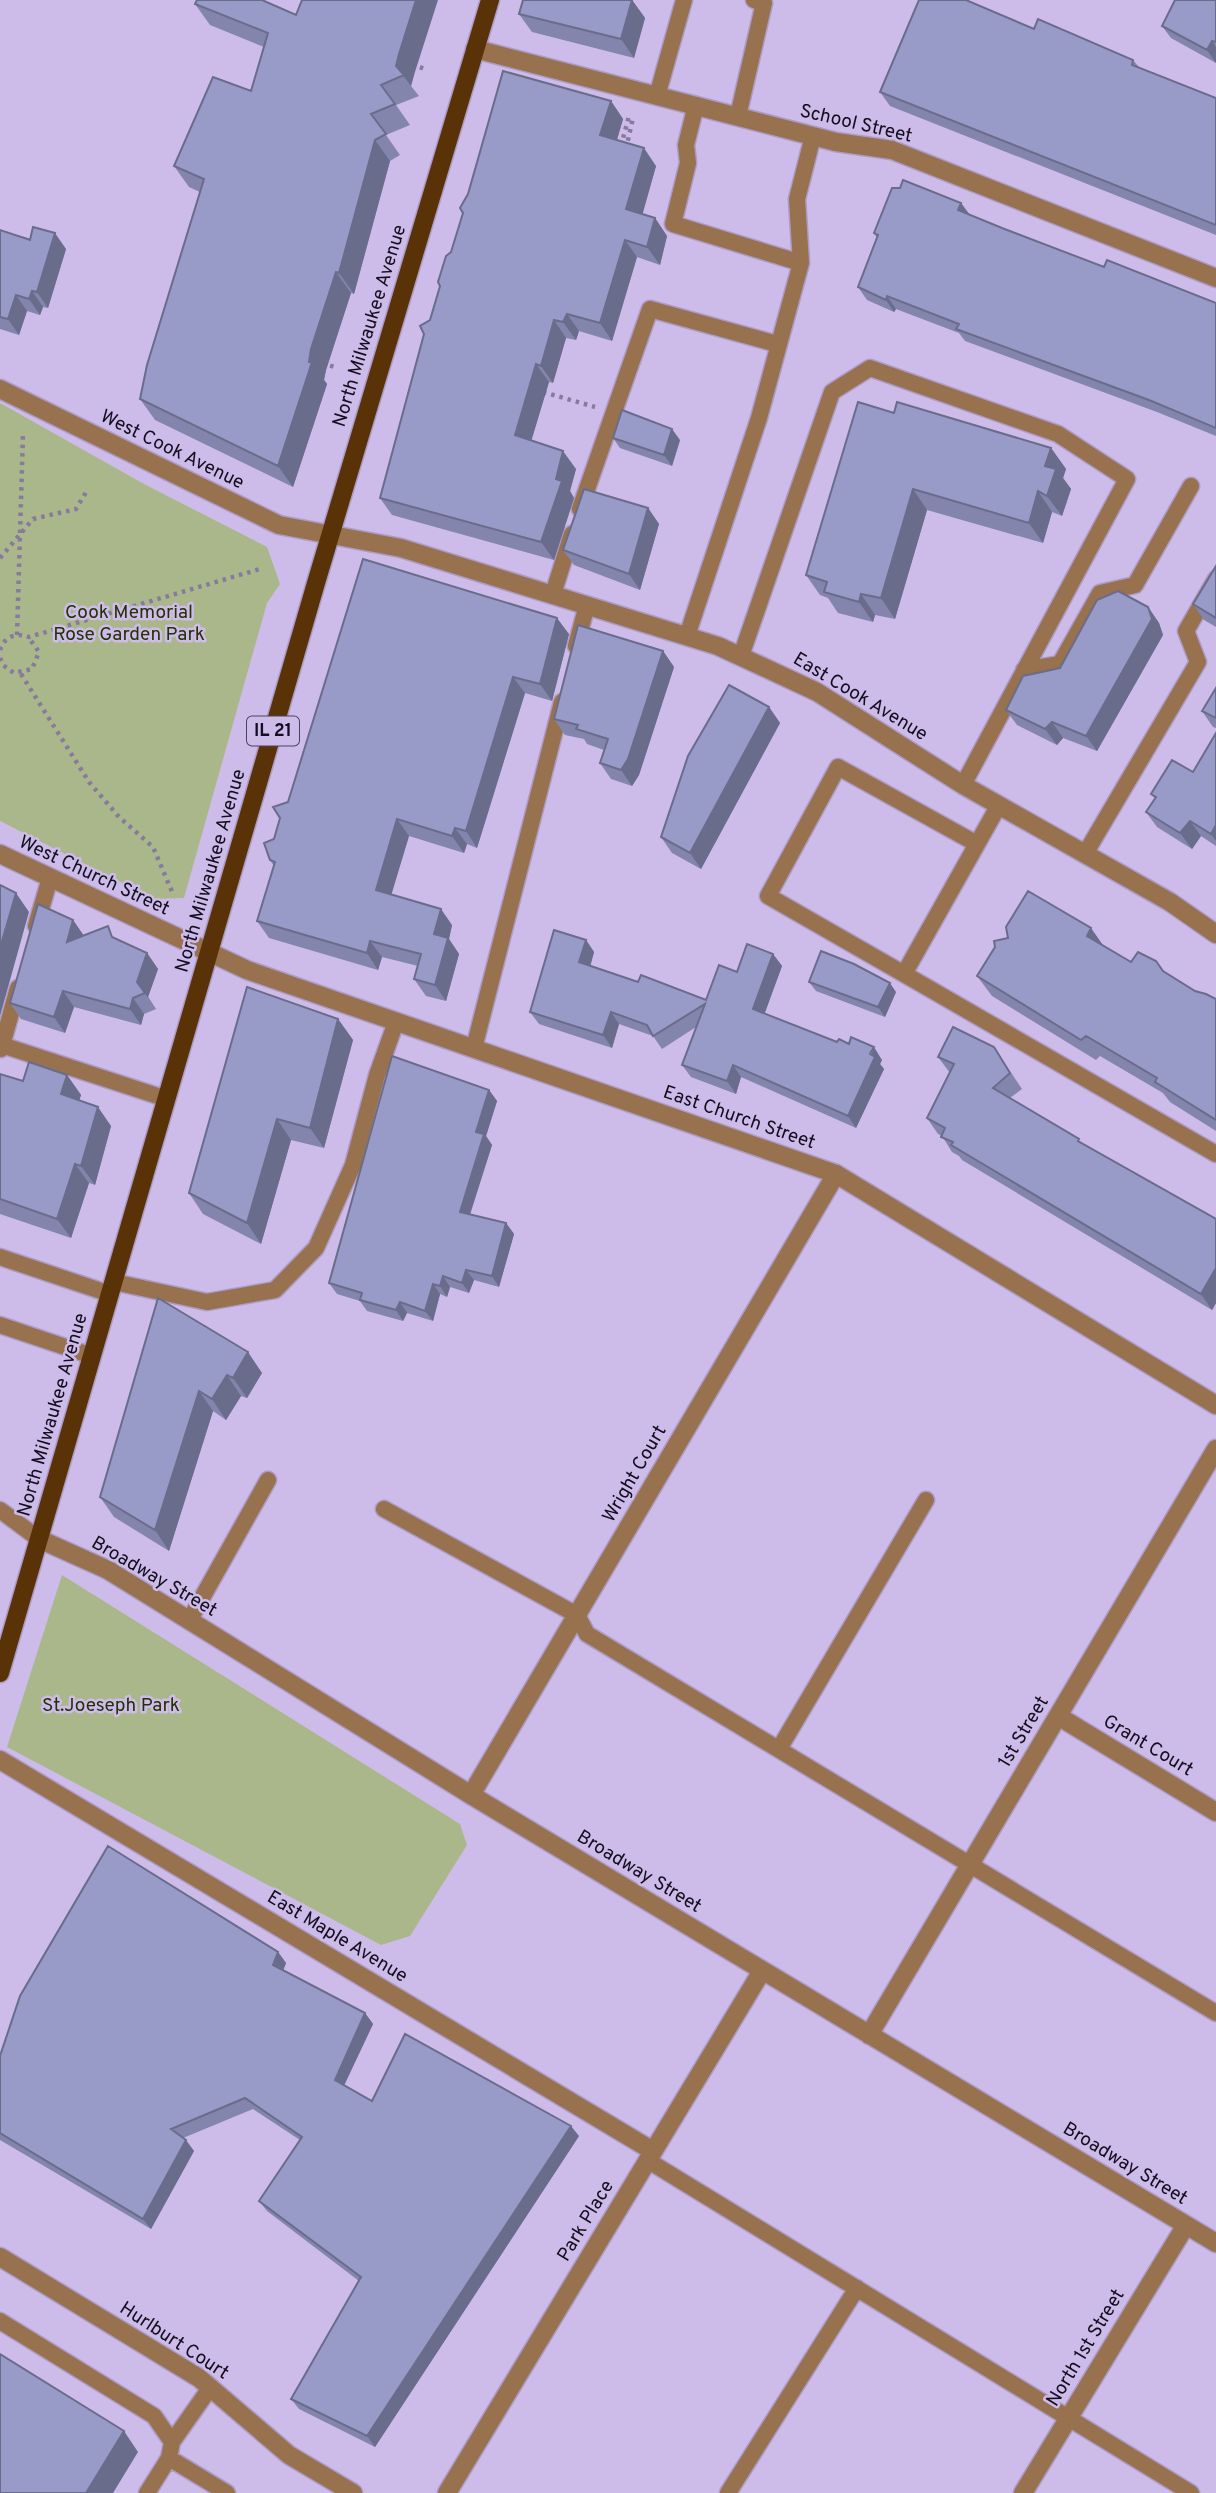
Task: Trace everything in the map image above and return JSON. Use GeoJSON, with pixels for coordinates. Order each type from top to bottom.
{"type":"FeatureCollection","features":[{"type":"Feature","properties":{"kind":"main road","name":"North Milwaukee Avenue"},"geometry":{"type":"LineString","coordinates":[[0,1673],[331,534],[490,0]]}},
{"type":"Feature","properties":{"kind":"street","name":"School Street"},"geometry":{"type":"LineString","coordinates":[[475,48],[813,136],[892,150],[1216,278]]}},
{"type":"Feature","properties":{"kind":"street","name":"West Cook Avenue"},"geometry":{"type":"LineString","coordinates":[[0,389],[279,525],[331,534]]}},
{"type":"Feature","properties":{"kind":"street","name":"East Cook Avenue"},"geometry":{"type":"LineString","coordinates":[[331,534],[401,548],[687,636],[741,656],[817,692],[963,785],[1170,902],[1216,934]]}},
{"type":"Feature","properties":{"kind":"street","name":"West Church Street"},"geometry":{"type":"LineString","coordinates":[[0,854],[209,953]]}},
{"type":"Feature","properties":{"kind":"street","name":"East Church Street"},"geometry":{"type":"LineString","coordinates":[[209,953],[247,970],[836,1174],[1216,1405]]}},
{"type":"Feature","properties":{"kind":"street","name":"Wright Court"},"geometry":{"type":"LineString","coordinates":[[471,1796],[836,1174]]}},
{"type":"Feature","properties":{"kind":"street","name":"1st Street"},"geometry":{"type":"LineString","coordinates":[[869,2035],[1216,1449]]}},
{"type":"Feature","properties":{"kind":"street","name":"Broadway Street"},"geometry":{"type":"LineString","coordinates":[[39,1539],[108,1570],[471,1796],[1216,2244]]}},
{"type":"Feature","properties":{"kind":"street","name":"Grant Court"},"geometry":{"type":"LineString","coordinates":[[1058,1716],[1216,1812]]}},
{"type":"Feature","properties":{"kind":"street","name":"East Maple Avenue"},"geometry":{"type":"LineString","coordinates":[[0,1760],[650,2155]]}},
{"type":"Feature","properties":{"kind":"street","name":"Park Place"},"geometry":{"type":"LineString","coordinates":[[447,2493],[762,1971]]}},
{"type":"Feature","properties":{"kind":"street","name":"North 1st Street"},"geometry":{"type":"LineString","coordinates":[[1023,2493],[1186,2225]]}},
{"type":"Feature","properties":{"kind":"street","name":"Hurlburt Court"},"geometry":{"type":"LineString","coordinates":[[0,2257],[210,2388],[289,2455],[353,2493]]}},
{"type":"Feature","properties":{"kind":"lane"},"geometry":{"type":"LineString","coordinates":[[657,96],[684,0]]}},
{"type":"Feature","properties":{"kind":"lane"},"geometry":{"type":"LineString","coordinates":[[738,116],[764,3],[754,0]]}},
{"type":"Feature","properties":{"kind":"lane"},"geometry":{"type":"LineString","coordinates":[[696,105],[687,145],[688,163],[673,224],[801,263]]}},
{"type":"Feature","properties":{"kind":"lane"},"geometry":{"type":"LineString","coordinates":[[687,636],[759,418],[801,263],[797,199],[813,136]]}},
{"type":"Feature","properties":{"kind":"lane"},"geometry":{"type":"LineString","coordinates":[[553,594],[650,309],[777,344]]}},
{"type":"Feature","properties":{"kind":"lane"},"geometry":{"type":"LineString","coordinates":[[741,656],[832,392],[870,368],[1058,434],[1127,479],[963,785]]}},
{"type":"Feature","properties":{"kind":"lane"},"geometry":{"type":"LineString","coordinates":[[1024,670],[1059,664],[1100,593],[1135,585],[1191,486]]}},
{"type":"Feature","properties":{"kind":"lane"},"geometry":{"type":"LineString","coordinates":[[1085,854],[1198,662],[1186,631],[1216,579]]}},
{"type":"Feature","properties":{"kind":"lane"},"geometry":{"type":"LineString","coordinates":[[573,659],[587,605]]}},
{"type":"Feature","properties":{"kind":"lane"},"geometry":{"type":"LineString","coordinates":[[474,1048],[566,686]]}},
{"type":"Feature","properties":{"kind":"lane"},"geometry":{"type":"LineString","coordinates":[[977,844],[838,767],[768,896],[1216,1154]]}},
{"type":"Feature","properties":{"kind":"lane"},"geometry":{"type":"LineString","coordinates":[[904,974],[999,805]]}},
{"type":"Feature","properties":{"kind":"lane"},"geometry":{"type":"LineString","coordinates":[[31,943],[50,878]]}},
{"type":"Feature","properties":{"kind":"lane"},"geometry":{"type":"LineString","coordinates":[[24,969],[1,1047],[167,1099]]}},
{"type":"Feature","properties":{"kind":"lane"},"geometry":{"type":"LineString","coordinates":[[0,1257],[112,1288],[207,1302],[275,1290],[316,1248],[353,1165],[377,1075],[396,1022]]}},
{"type":"Feature","properties":{"kind":"lane"},"geometry":{"type":"LineString","coordinates":[[0,1325],[92,1356]]}},
{"type":"Feature","properties":{"kind":"lane"},"geometry":{"type":"LineString","coordinates":[[189,1620],[268,1480]]}},
{"type":"Feature","properties":{"kind":"lane"},"geometry":{"type":"LineString","coordinates":[[779,1749],[926,1500]]}},
{"type":"Feature","properties":{"kind":"lane"},"geometry":{"type":"LineString","coordinates":[[384,1509],[577,1615],[587,1634],[1216,2012]]}},
{"type":"Feature","properties":{"kind":"lane"},"geometry":{"type":"LineString","coordinates":[[0,1510],[39,1539]]}},
{"type":"Feature","properties":{"kind":"lane"},"geometry":{"type":"LineString","coordinates":[[650,2155],[857,2288],[1191,2493]]}},
{"type":"Feature","properties":{"kind":"lane"},"geometry":{"type":"LineString","coordinates":[[728,2493],[857,2288]]}},
{"type":"Feature","properties":{"kind":"lane"},"geometry":{"type":"LineString","coordinates":[[0,2321],[154,2416],[171,2450],[227,2493]]}},
{"type":"Feature","properties":{"kind":"lane"},"geometry":{"type":"LineString","coordinates":[[147,2493],[210,2388]]}},
{"type":"Feature","properties":{"kind":"path"},"geometry":{"type":"LineString","coordinates":[[402,60],[427,70]]}},
{"type":"Feature","properties":{"kind":"path"},"geometry":{"type":"LineString","coordinates":[[631,117],[622,153],[632,153]]}},
{"type":"Feature","properties":{"kind":"path"},"geometry":{"type":"LineString","coordinates":[[312,360],[338,368]]}},
{"type":"Feature","properties":{"kind":"path"},"geometry":{"type":"LineString","coordinates":[[541,391],[614,413]]}},
{"type":"Feature","properties":{"kind":"path"},"geometry":{"type":"LineString","coordinates":[[17,635],[23,434]]}},
{"type":"Feature","properties":{"kind":"path"},"geometry":{"type":"LineString","coordinates":[[0,558],[33,519],[76,509],[88,489]]}},
{"type":"Feature","properties":{"kind":"path"},"geometry":{"type":"LineString","coordinates":[[0,650],[5,640],[17,635],[29,637],[260,569]]}},
{"type":"Feature","properties":{"kind":"path"},"geometry":{"type":"LineString","coordinates":[[20,674],[32,669],[38,658],[37,646],[29,637]]}},
{"type":"Feature","properties":{"kind":"path"},"geometry":{"type":"LineString","coordinates":[[0,658],[1,667],[20,674],[89,782],[119,817],[153,847],[173,894]]}},
{"type":"Feature","properties":{"kind":"green space","name":"Cook Memorial Rose Garden Park"},"geometry":{"type":"Polygon","coordinates":[[[0,403],[144,484],[267,547],[280,584],[267,603],[184,898],[154,899],[0,821],[0,403]]]}},
{"type":"Feature","properties":{"kind":"green space","name":"St.Joeseph Park"},"geometry":{"type":"Polygon","coordinates":[[[62,1575],[460,1824],[467,1845],[410,1936],[381,1945],[7,1747],[62,1575]]]}},
{"type":"Feature","properties":{"kind":"building"},"geometry":{"type":"Polygon","coordinates":[[[197,0],[262,0],[296,15],[302,0],[416,0],[396,66],[404,75],[381,85],[395,104],[371,114],[386,134],[375,140],[339,273],[336,272],[311,349],[309,362],[312,362],[278,466],[140,399],[147,365],[204,179],[174,166],[213,77],[251,91],[268,33],[195,4],[197,0]]]}},
{"type":"Feature","properties":{"kind":"building"},"geometry":{"type":"Polygon","coordinates":[[[523,0],[632,0],[621,39],[519,14],[523,0]]]}},
{"type":"Feature","properties":{"kind":"building"},"geometry":{"type":"Polygon","coordinates":[[[919,0],[966,0],[1034,29],[1038,19],[1133,60],[1132,65],[1216,98],[1216,225],[880,92],[919,0]]]}},
{"type":"Feature","properties":{"kind":"building"},"geometry":{"type":"Polygon","coordinates":[[[1175,0],[1216,0],[1216,42],[1212,41],[1207,50],[1162,26],[1175,0]]]}},
{"type":"Feature","properties":{"kind":"building"},"geometry":{"type":"Polygon","coordinates":[[[503,71],[611,101],[600,135],[644,148],[626,209],[655,218],[647,247],[625,240],[600,323],[567,314],[563,322],[554,320],[541,366],[536,364],[515,435],[563,451],[556,479],[562,481],[541,542],[380,498],[424,334],[420,326],[430,320],[440,286],[438,282],[446,256],[451,252],[463,213],[460,208],[468,194],[503,71]]]}},
{"type":"Feature","properties":{"kind":"building"},"geometry":{"type":"Polygon","coordinates":[[[903,180],[961,203],[958,210],[1002,228],[1104,267],[1107,260],[1216,303],[1216,428],[1149,400],[956,329],[959,324],[887,296],[886,300],[858,287],[878,235],[874,233],[892,188],[900,188],[903,180]]]}},
{"type":"Feature","properties":{"kind":"building"},"geometry":{"type":"Polygon","coordinates":[[[33,227],[55,233],[37,292],[32,291],[29,299],[16,295],[8,319],[0,317],[0,230],[30,240],[33,227]]]}},
{"type":"Feature","properties":{"kind":"building"},"geometry":{"type":"Polygon","coordinates":[[[858,402],[894,413],[897,402],[1051,448],[1045,466],[1056,469],[1047,496],[1038,491],[1029,523],[913,489],[881,598],[861,594],[859,602],[824,592],[827,582],[806,575],[858,402]]]}},
{"type":"Feature","properties":{"kind":"building"},"geometry":{"type":"Polygon","coordinates":[[[622,410],[672,429],[664,455],[613,438],[622,410]]]}},
{"type":"Feature","properties":{"kind":"building"},"geometry":{"type":"Polygon","coordinates":[[[584,489],[648,508],[629,574],[563,550],[584,489]]]}},
{"type":"Feature","properties":{"kind":"building"},"geometry":{"type":"Polygon","coordinates":[[[363,559],[557,618],[540,684],[513,677],[466,831],[455,828],[452,836],[397,819],[376,890],[441,909],[434,934],[448,938],[435,985],[414,979],[421,954],[370,941],[367,953],[257,921],[275,862],[270,860],[264,843],[274,839],[280,818],[273,807],[288,802],[363,559]]]}},
{"type":"Feature","properties":{"kind":"building"},"geometry":{"type":"Polygon","coordinates":[[[1216,566],[1216,618],[1193,604],[1216,566]]]}},
{"type":"Feature","properties":{"kind":"building"},"geometry":{"type":"Polygon","coordinates":[[[1118,591],[1148,607],[1152,619],[1086,736],[1052,722],[1045,729],[1006,710],[1023,676],[1060,668],[1097,600],[1118,591]]]}},
{"type":"Feature","properties":{"kind":"building"},"geometry":{"type":"Polygon","coordinates":[[[578,625],[663,651],[628,759],[621,770],[600,763],[608,739],[576,729],[578,725],[554,719],[578,625]]]}},
{"type":"Feature","properties":{"kind":"building"},"geometry":{"type":"Polygon","coordinates":[[[729,685],[769,707],[690,853],[661,837],[688,756],[729,685]]]}},
{"type":"Feature","properties":{"kind":"building"},"geometry":{"type":"Polygon","coordinates":[[[1216,688],[1216,718],[1202,711],[1216,688]]]}},
{"type":"Feature","properties":{"kind":"building"},"geometry":{"type":"Polygon","coordinates":[[[1216,733],[1216,825],[1211,834],[1190,821],[1180,833],[1146,812],[1156,797],[1151,794],[1172,760],[1193,772],[1216,733]]]}},
{"type":"Feature","properties":{"kind":"building"},"geometry":{"type":"Polygon","coordinates":[[[0,885],[16,893],[0,948],[0,885]]]}},
{"type":"Feature","properties":{"kind":"building"},"geometry":{"type":"Polygon","coordinates":[[[1028,891],[1091,928],[1087,936],[1131,962],[1138,952],[1156,961],[1163,971],[1195,991],[1216,999],[1216,1120],[1155,1082],[1157,1078],[1086,1036],[1081,1040],[977,976],[995,947],[994,941],[1008,938],[1006,927],[1028,891]]]}},
{"type":"Feature","properties":{"kind":"building"},"geometry":{"type":"Polygon","coordinates":[[[38,904],[73,920],[67,942],[108,926],[112,937],[147,953],[137,982],[145,993],[133,998],[130,1009],[63,991],[54,1017],[10,1003],[38,904]]]}},
{"type":"Feature","properties":{"kind":"building"},"geometry":{"type":"Polygon","coordinates":[[[554,930],[586,940],[579,962],[638,982],[641,975],[706,1000],[719,965],[737,972],[747,944],[773,954],[753,1009],[837,1042],[839,1039],[849,1044],[851,1037],[874,1047],[870,1054],[875,1057],[848,1116],[733,1065],[727,1081],[682,1065],[705,1004],[653,1036],[647,1025],[611,1012],[603,1035],[530,1012],[554,930]]]}},
{"type":"Feature","properties":{"kind":"building"},"geometry":{"type":"Polygon","coordinates":[[[821,951],[890,983],[878,1007],[809,982],[821,951]]]}},
{"type":"Feature","properties":{"kind":"building"},"geometry":{"type":"Polygon","coordinates":[[[247,987],[338,1019],[310,1128],[277,1119],[247,1223],[189,1193],[247,987]]]}},
{"type":"Feature","properties":{"kind":"building"},"geometry":{"type":"Polygon","coordinates":[[[953,1027],[994,1047],[1010,1073],[993,1088],[1079,1139],[1078,1141],[1216,1219],[1216,1268],[1201,1294],[941,1137],[945,1128],[927,1118],[954,1064],[938,1057],[953,1027]]]}},
{"type":"Feature","properties":{"kind":"building"},"geometry":{"type":"Polygon","coordinates":[[[392,1056],[489,1090],[476,1132],[484,1134],[460,1212],[506,1223],[492,1276],[466,1270],[462,1283],[443,1276],[440,1286],[433,1284],[425,1311],[400,1302],[396,1310],[360,1300],[362,1293],[329,1283],[392,1056]]]}},
{"type":"Feature","properties":{"kind":"building"},"geometry":{"type":"Polygon","coordinates":[[[29,1062],[67,1075],[61,1094],[98,1107],[81,1166],[75,1164],[57,1219],[0,1199],[0,1074],[23,1081],[29,1062]]]}},
{"type":"Feature","properties":{"kind":"building"},"geometry":{"type":"Polygon","coordinates":[[[158,1298],[248,1352],[233,1378],[227,1375],[212,1399],[199,1391],[155,1530],[100,1497],[158,1298]]]}},
{"type":"Feature","properties":{"kind":"building"},"geometry":{"type":"Polygon","coordinates":[[[108,1846],[278,1952],[273,1965],[365,2013],[335,2080],[372,2101],[405,2034],[571,2126],[367,2436],[291,2399],[361,2277],[259,2201],[302,2137],[245,2098],[171,2129],[186,2140],[143,2219],[0,2133],[0,2056],[20,1996],[108,1846]]]}},
{"type":"Feature","properties":{"kind":"building"},"geometry":{"type":"Polygon","coordinates":[[[0,2354],[124,2431],[86,2493],[0,2493],[0,2354]]]}}]}
